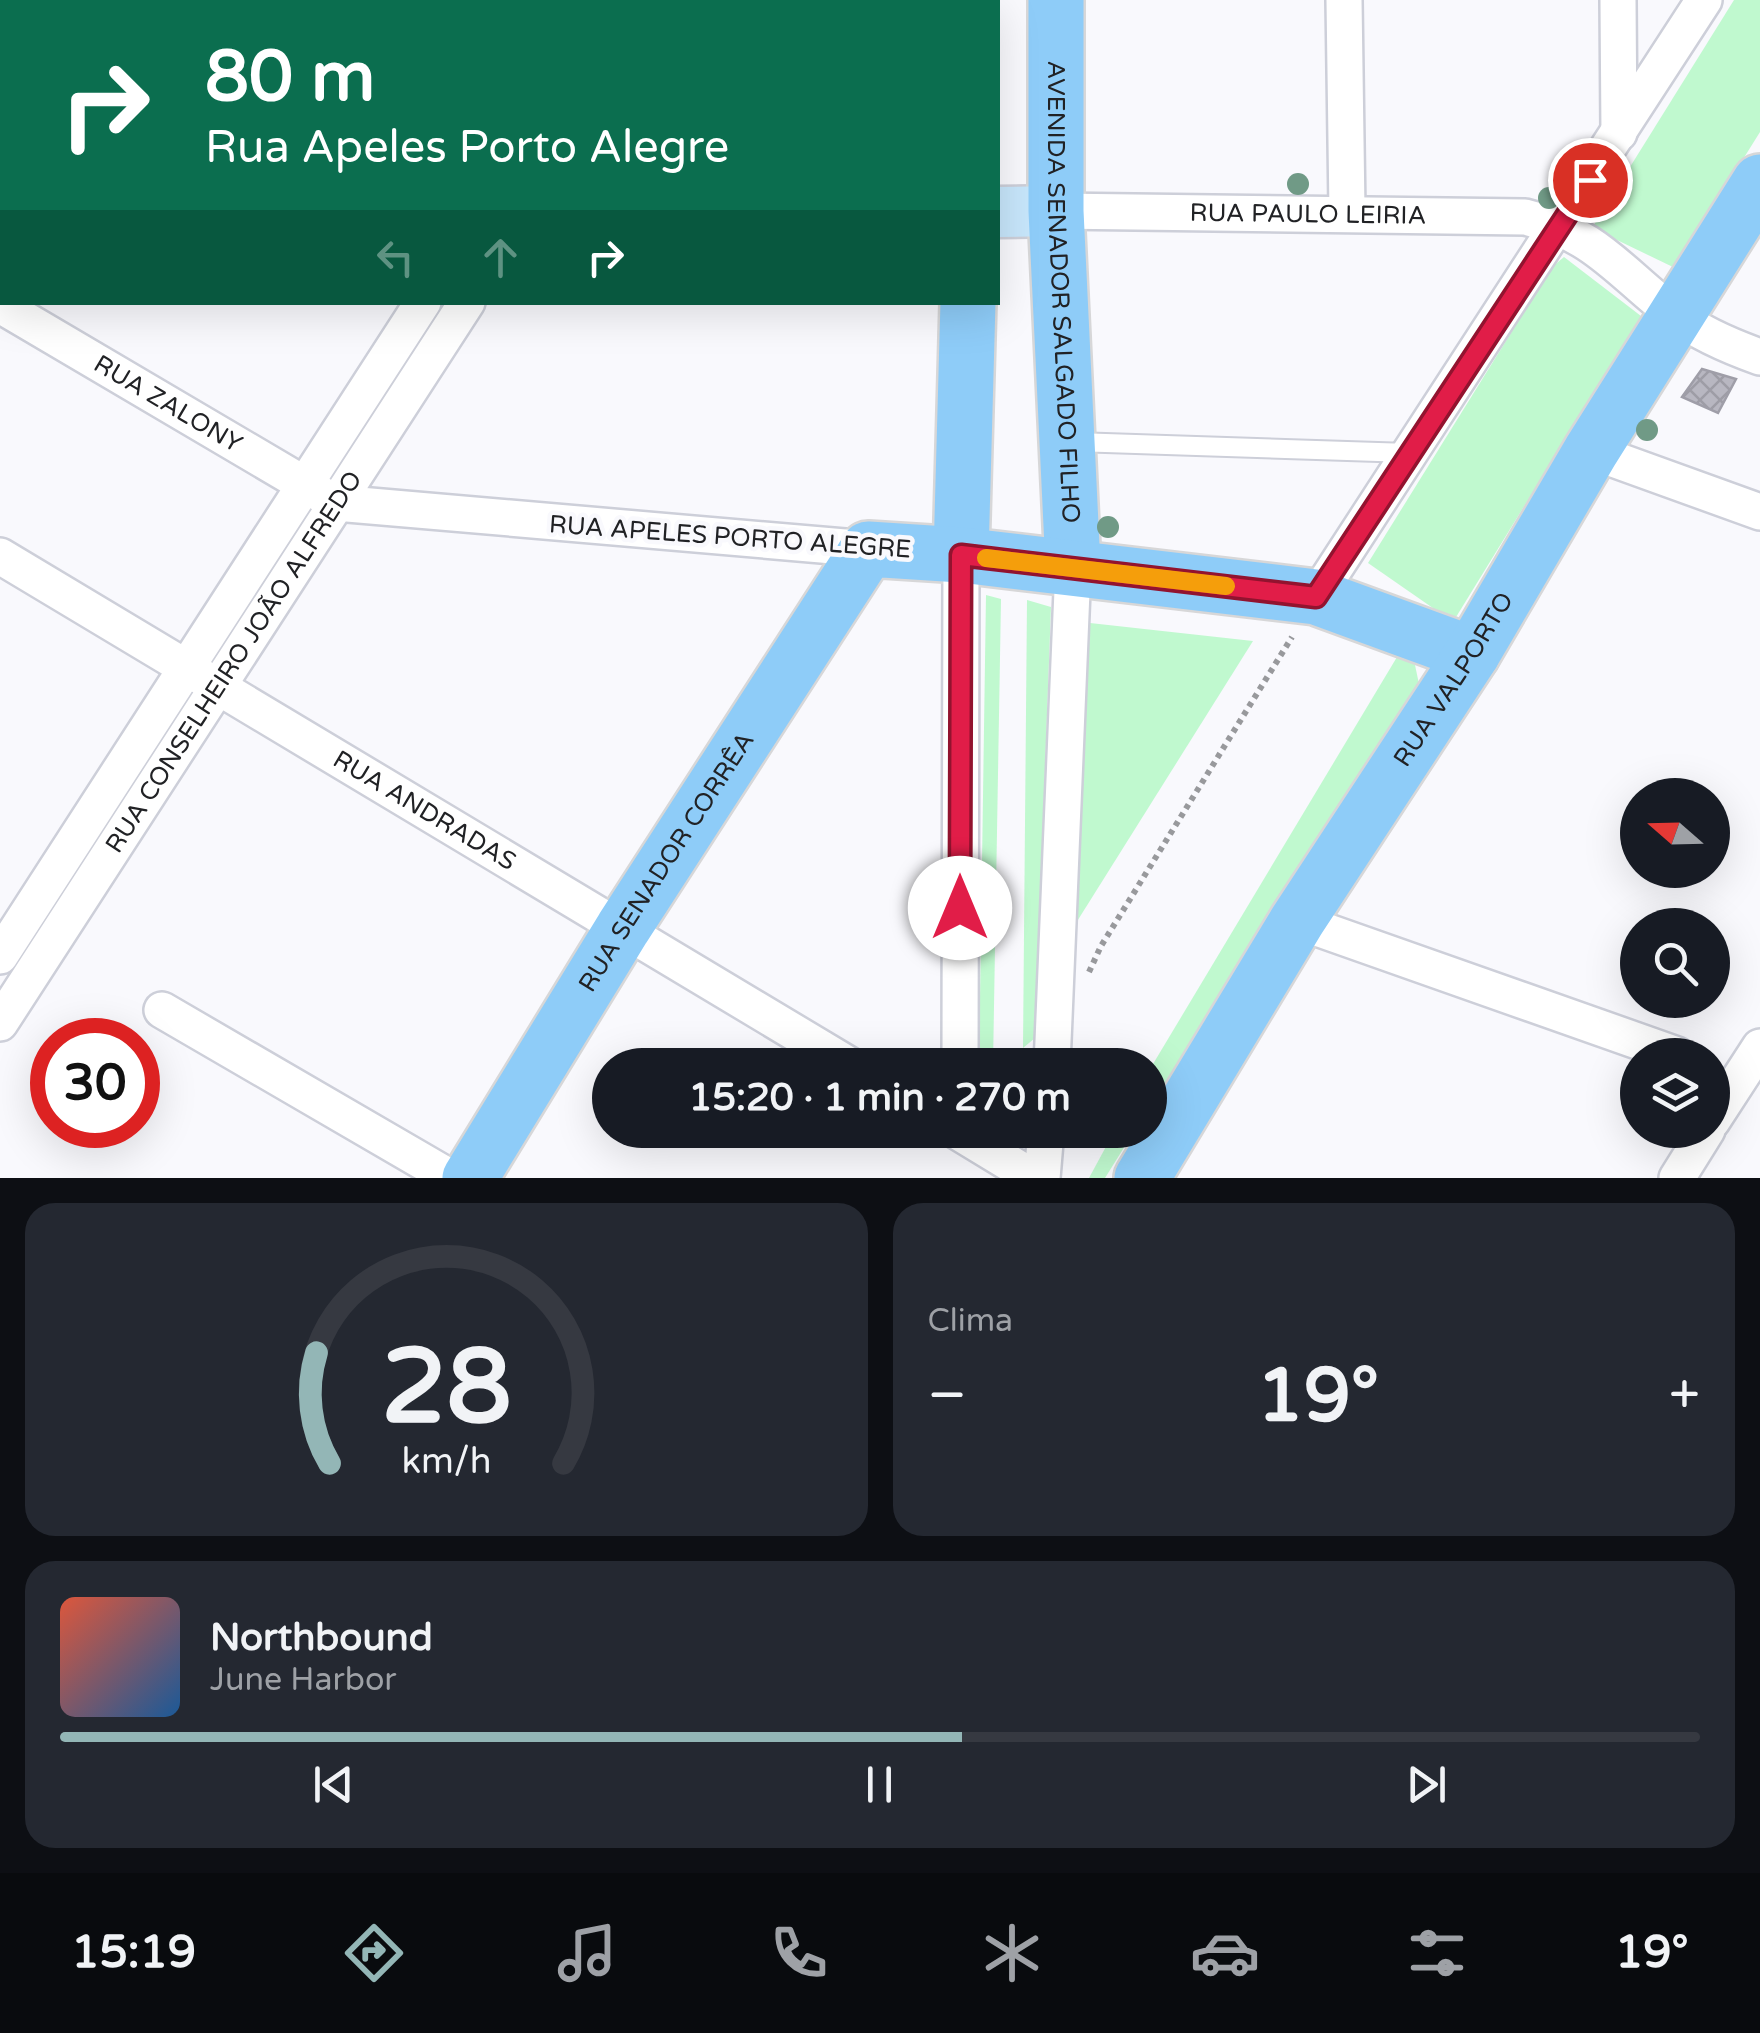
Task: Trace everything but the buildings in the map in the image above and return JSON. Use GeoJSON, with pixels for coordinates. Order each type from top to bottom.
{"type":"FeatureCollection","features":[{"type":"Feature","properties":{"kind":"main road","name":"AVENIDA SENADOR SALGADO FILHO"},"geometry":{"type":"LineString","coordinates":[[1056,0],[1056,211],[1073,567]]}},
{"type":"Feature","properties":{"kind":"main road","name":"RUA VALPORTO"},"geometry":{"type":"LineString","coordinates":[[1142,1178],[1297,921],[1472,654],[1591,452],[1760,182]]}},
{"type":"Feature","properties":{"kind":"main road"},"geometry":{"type":"LineString","coordinates":[[961,555],[968,305]]}},
{"type":"Feature","properties":{"kind":"main road","name":"RUA APELES PORTO ALEGRE"},"geometry":{"type":"LineString","coordinates":[[868,548],[1073,567],[1316,597],[1472,654]]}},
{"type":"Feature","properties":{"kind":"main road","name":"RUA SENADOR CORRÊA"},"geometry":{"type":"LineString","coordinates":[[470,1178],[624,928],[868,548]]}},
{"type":"Feature","properties":{"kind":"street"},"geometry":{"type":"LineString","coordinates":[[1344,0],[1347,211]]}},
{"type":"Feature","properties":{"kind":"street"},"geometry":{"type":"LineString","coordinates":[[1618,0],[1618,133]]}},
{"type":"Feature","properties":{"kind":"street"},"geometry":{"type":"LineString","coordinates":[[1316,597],[1562,226],[1704,0]]}},
{"type":"Feature","properties":{"kind":"street","name":"RUA PAULO LEIRIA"},"geometry":{"type":"LineString","coordinates":[[1056,211],[1475,213],[1525,216],[1562,226]]}},
{"type":"Feature","properties":{"kind":"street"},"geometry":{"type":"LineString","coordinates":[[1000,212],[1056,211]]}},
{"type":"Feature","properties":{"kind":"street"},"geometry":{"type":"LineString","coordinates":[[1562,226],[1595,246],[1678,316],[1760,357]]}},
{"type":"Feature","properties":{"kind":"street","name":"RUA ZALONY"},"geometry":{"type":"LineString","coordinates":[[0,305],[321,495]]}},
{"type":"Feature","properties":{"kind":"street","name":"RUA CONSELHEIRO JOÃO ALFREDO"},"geometry":{"type":"LineString","coordinates":[[0,1022],[52,942],[108,824],[272,570],[321,495],[438,348],[465,305]]}},
{"type":"Feature","properties":{"kind":"street"},"geometry":{"type":"LineString","coordinates":[[415,316],[438,348]]}},
{"type":"Feature","properties":{"kind":"street","name":"RUA CONSELHEIRO JOÃO ALFREDO"},"geometry":{"type":"LineString","coordinates":[[321,495],[415,316]]}},
{"type":"Feature","properties":{"kind":"street"},"geometry":{"type":"LineString","coordinates":[[1591,452],[1760,512]]}},
{"type":"Feature","properties":{"kind":"street","name":"RUA APELES PORTO ALEGRE"},"geometry":{"type":"LineString","coordinates":[[321,495],[868,548]]}},
{"type":"Feature","properties":{"kind":"street"},"geometry":{"type":"LineString","coordinates":[[960,1048],[961,555]]}},
{"type":"Feature","properties":{"kind":"street","name":"RUA ANDRADAS"},"geometry":{"type":"LineString","coordinates":[[0,556],[821,1048]]}},
{"type":"Feature","properties":{"kind":"street","name":"AVENIDA SENADOR SALGADO FILHO"},"geometry":{"type":"LineString","coordinates":[[1053,1048],[1073,567]]}},
{"type":"Feature","properties":{"kind":"street","name":"RUA CONSELHEIRO JOÃO ALFREDO"},"geometry":{"type":"LineString","coordinates":[[0,956],[22,922],[108,824]]}},
{"type":"Feature","properties":{"kind":"street"},"geometry":{"type":"LineString","coordinates":[[1297,921],[1629,1038]]}},
{"type":"Feature","properties":{"kind":"street"},"geometry":{"type":"LineString","coordinates":[[22,922],[52,942]]}},
{"type":"Feature","properties":{"kind":"street"},"geometry":{"type":"LineString","coordinates":[[162,1010],[451,1178]]}},
{"type":"Feature","properties":{"kind":"street"},"geometry":{"type":"LineString","coordinates":[[1738,1076],[1760,1047]]}},
{"type":"Feature","properties":{"kind":"street"},"geometry":{"type":"LineString","coordinates":[[986,1148],[1034,1178]]}},
{"type":"Feature","properties":{"kind":"street"},"geometry":{"type":"LineString","coordinates":[[1042,1178],[1044,1148]]}},
{"type":"Feature","properties":{"kind":"street"},"geometry":{"type":"LineString","coordinates":[[1677,1178],[1696,1148]]}},
{"type":"Feature","properties":{"kind":"lane"},"geometry":{"type":"LineString","coordinates":[[1069,442],[1412,453]]}},
{"type":"Feature","properties":{"kind":"path"},"geometry":{"type":"LineString","coordinates":[[1085,982],[1102,946],[1316,597]]}},
{"type":"Feature","properties":{"kind":"green space"},"geometry":{"type":"Polygon","coordinates":[[[1734,0],[1760,0],[1760,132],[1675,268],[1592,228],[1734,0]]]}},
{"type":"Feature","properties":{"kind":"green space"},"geometry":{"type":"Polygon","coordinates":[[[1564,257],[1641,316],[1453,622],[1368,563],[1552,267],[1564,257]]]}},
{"type":"Feature","properties":{"kind":"green space"},"geometry":{"type":"Polygon","coordinates":[[[986,595],[1001,599],[993,1048],[979,1048],[986,595]]]}},
{"type":"Feature","properties":{"kind":"green space"},"geometry":{"type":"Polygon","coordinates":[[[1027,600],[1051,607],[1035,1038],[1023,1048],[1027,600]]]}},
{"type":"Feature","properties":{"kind":"green space"},"geometry":{"type":"Polygon","coordinates":[[[1090,623],[1253,641],[1076,923],[1090,623]]]}},
{"type":"Feature","properties":{"kind":"green space"},"geometry":{"type":"Polygon","coordinates":[[[1400,652],[1415,665],[1419,684],[1167,1080],[1167,1048],[1163,1048],[1400,652]]]}},
{"type":"Feature","properties":{"kind":"green space"},"geometry":{"type":"Polygon","coordinates":[[[1105,1148],[1124,1148],[1105,1178],[1089,1178],[1105,1148]]]}},
{"type":"Feature","properties":{"kind":"slow traffic"},"geometry":{"type":"LineString","coordinates":[[986,558],[1226,586]]}},
{"type":"Feature","properties":{"kind":"route"},"geometry":{"type":"LineString","coordinates":[[960,908],[961,555],[1316,597],[1590,180]]}}]}
